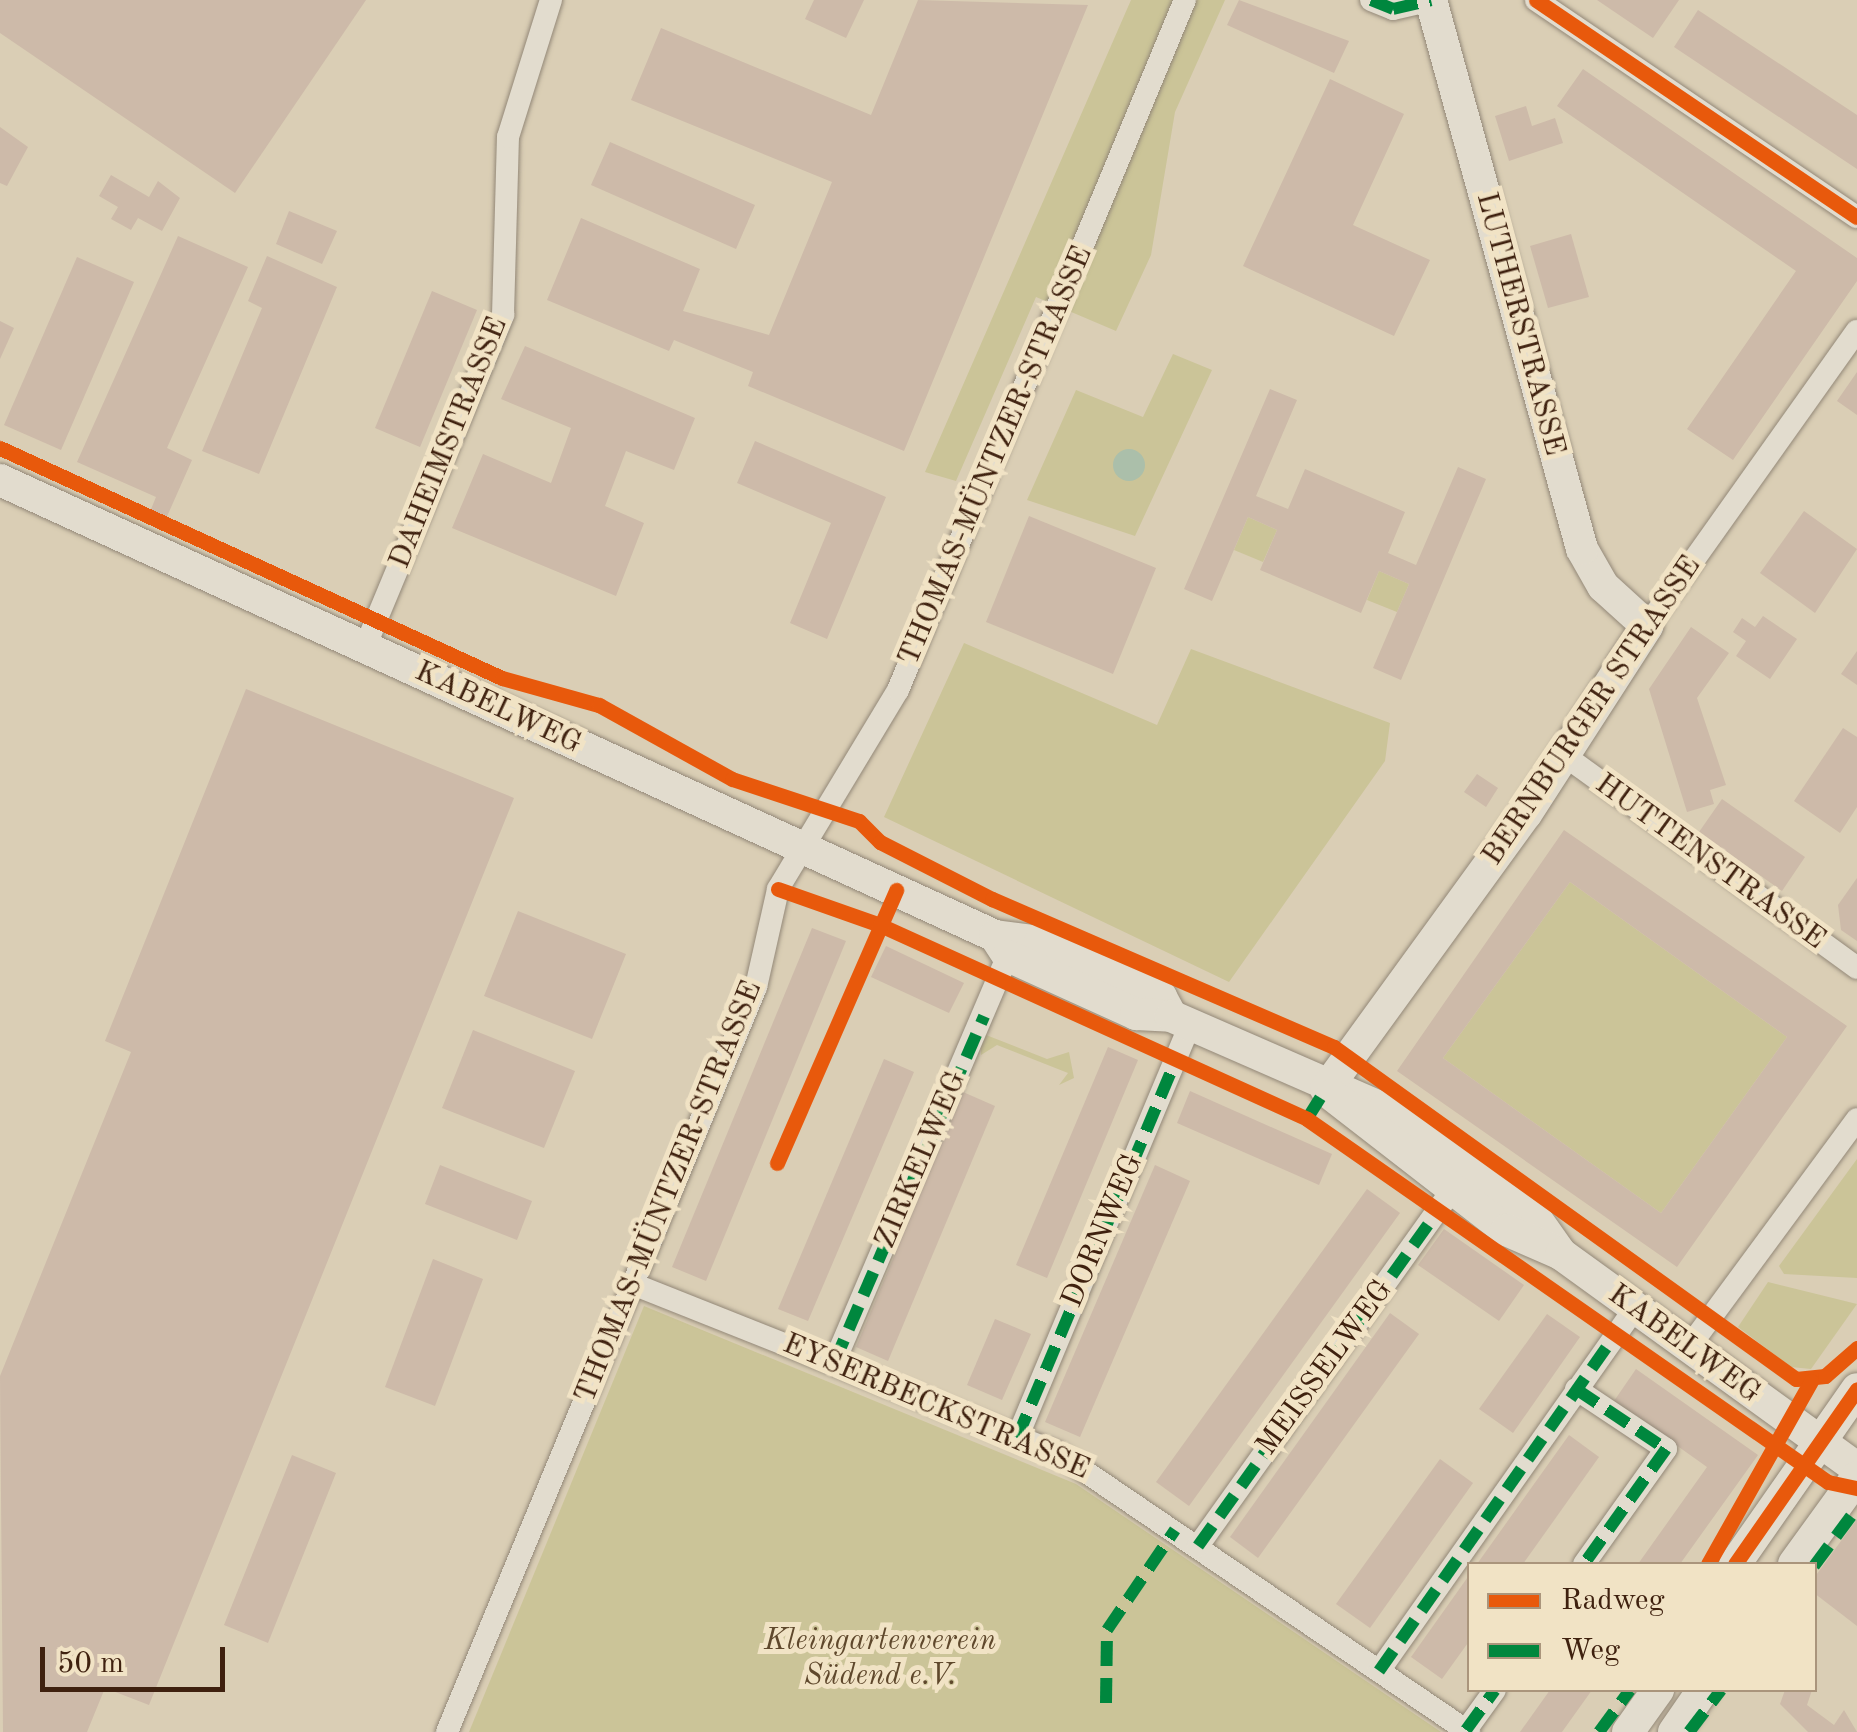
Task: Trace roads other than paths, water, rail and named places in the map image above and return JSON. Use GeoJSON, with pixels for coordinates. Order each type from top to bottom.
{"type":"FeatureCollection","features":[{"type":"Feature","properties":{"kind":"main road","name":"LUTHERSTRASSE"},"geometry":{"type":"LineString","coordinates":[[1431,0],[1582,549],[1603,586],[1647,626]]}},
{"type":"Feature","properties":{"kind":"main road","name":"KABELWEG"},"geometry":{"type":"LineString","coordinates":[[0,480],[802,847],[1002,946],[1040,942],[1144,989],[1180,1020],[1326,1089],[1384,1109],[1537,1220],[1561,1254]]}},
{"type":"Feature","properties":{"kind":"main road","name":"BERNBURGER STRASSE"},"geometry":{"type":"LineString","coordinates":[[1326,1089],[1564,755],[1647,626]]}},
{"type":"Feature","properties":{"kind":"main road","name":"KABELWEG"},"geometry":{"type":"LineString","coordinates":[[1326,1089],[1506,1230],[1561,1254],[1857,1468]]}},
{"type":"Feature","properties":{"kind":"main road"},"geometry":{"type":"LineString","coordinates":[[1736,1562],[1857,1388]]}},
{"type":"Feature","properties":{"kind":"main road"},"geometry":{"type":"LineString","coordinates":[[1795,1562],[1857,1477]]}},
{"type":"Feature","properties":{"kind":"main road"},"geometry":{"type":"LineString","coordinates":[[1628,1732],[1657,1692]]}},
{"type":"Feature","properties":{"kind":"main road"},"geometry":{"type":"LineString","coordinates":[[1674,1732],[1703,1692]]}},
{"type":"Feature","properties":{"kind":"street","name":"DAHEIMSTRASSE"},"geometry":{"type":"LineString","coordinates":[[365,647],[502,315],[510,124],[552,0]]}},
{"type":"Feature","properties":{"kind":"street","name":"THOMAS-MÜNTZER-STRASSE"},"geometry":{"type":"LineString","coordinates":[[446,1732],[756,987],[772,904],[802,847],[898,690],[1185,0]]}},
{"type":"Feature","properties":{"kind":"street"},"geometry":{"type":"LineString","coordinates":[[1371,0],[1393,10],[1431,0]]}},
{"type":"Feature","properties":{"kind":"street"},"geometry":{"type":"LineString","coordinates":[[1536,0],[1857,216]]}},
{"type":"Feature","properties":{"kind":"street","name":"BERNBURGER STRASSE"},"geometry":{"type":"LineString","coordinates":[[1647,626],[1857,331]]}},
{"type":"Feature","properties":{"kind":"street","name":"HUTTENSTRASSE"},"geometry":{"type":"LineString","coordinates":[[1564,755],[1857,968]]}},
{"type":"Feature","properties":{"kind":"street","name":"ZIRKELWEG"},"geometry":{"type":"LineString","coordinates":[[834,1363],[1002,946]]}},
{"type":"Feature","properties":{"kind":"street","name":"DORNWEG"},"geometry":{"type":"LineString","coordinates":[[1018,1438],[1180,1020]]}},
{"type":"Feature","properties":{"kind":"street"},"geometry":{"type":"LineString","coordinates":[[1689,1347],[1857,1119]]}},
{"type":"Feature","properties":{"kind":"street","name":"MEISSELWEG"},"geometry":{"type":"LineString","coordinates":[[1198,1546],[1452,1190]]}},
{"type":"Feature","properties":{"kind":"street","name":"EYSERBECKSTRASSE"},"geometry":{"type":"LineString","coordinates":[[633,1284],[1018,1438],[1099,1476],[1467,1731]]}},
{"type":"Feature","properties":{"kind":"street"},"geometry":{"type":"LineString","coordinates":[[1379,1670],[1634,1308]]}},
{"type":"Feature","properties":{"kind":"street"},"geometry":{"type":"LineString","coordinates":[[1576,1388],[1666,1449],[1585,1562]]}},
{"type":"Feature","properties":{"kind":"street"},"geometry":{"type":"LineString","coordinates":[[1467,1731],[1494,1692]]}},
{"type":"Feature","properties":{"kind":"park label","name":"Kleingartenverein Südend e.V."},"geometry":{"type":"Point","coordinates":[880,1658]}}]}
